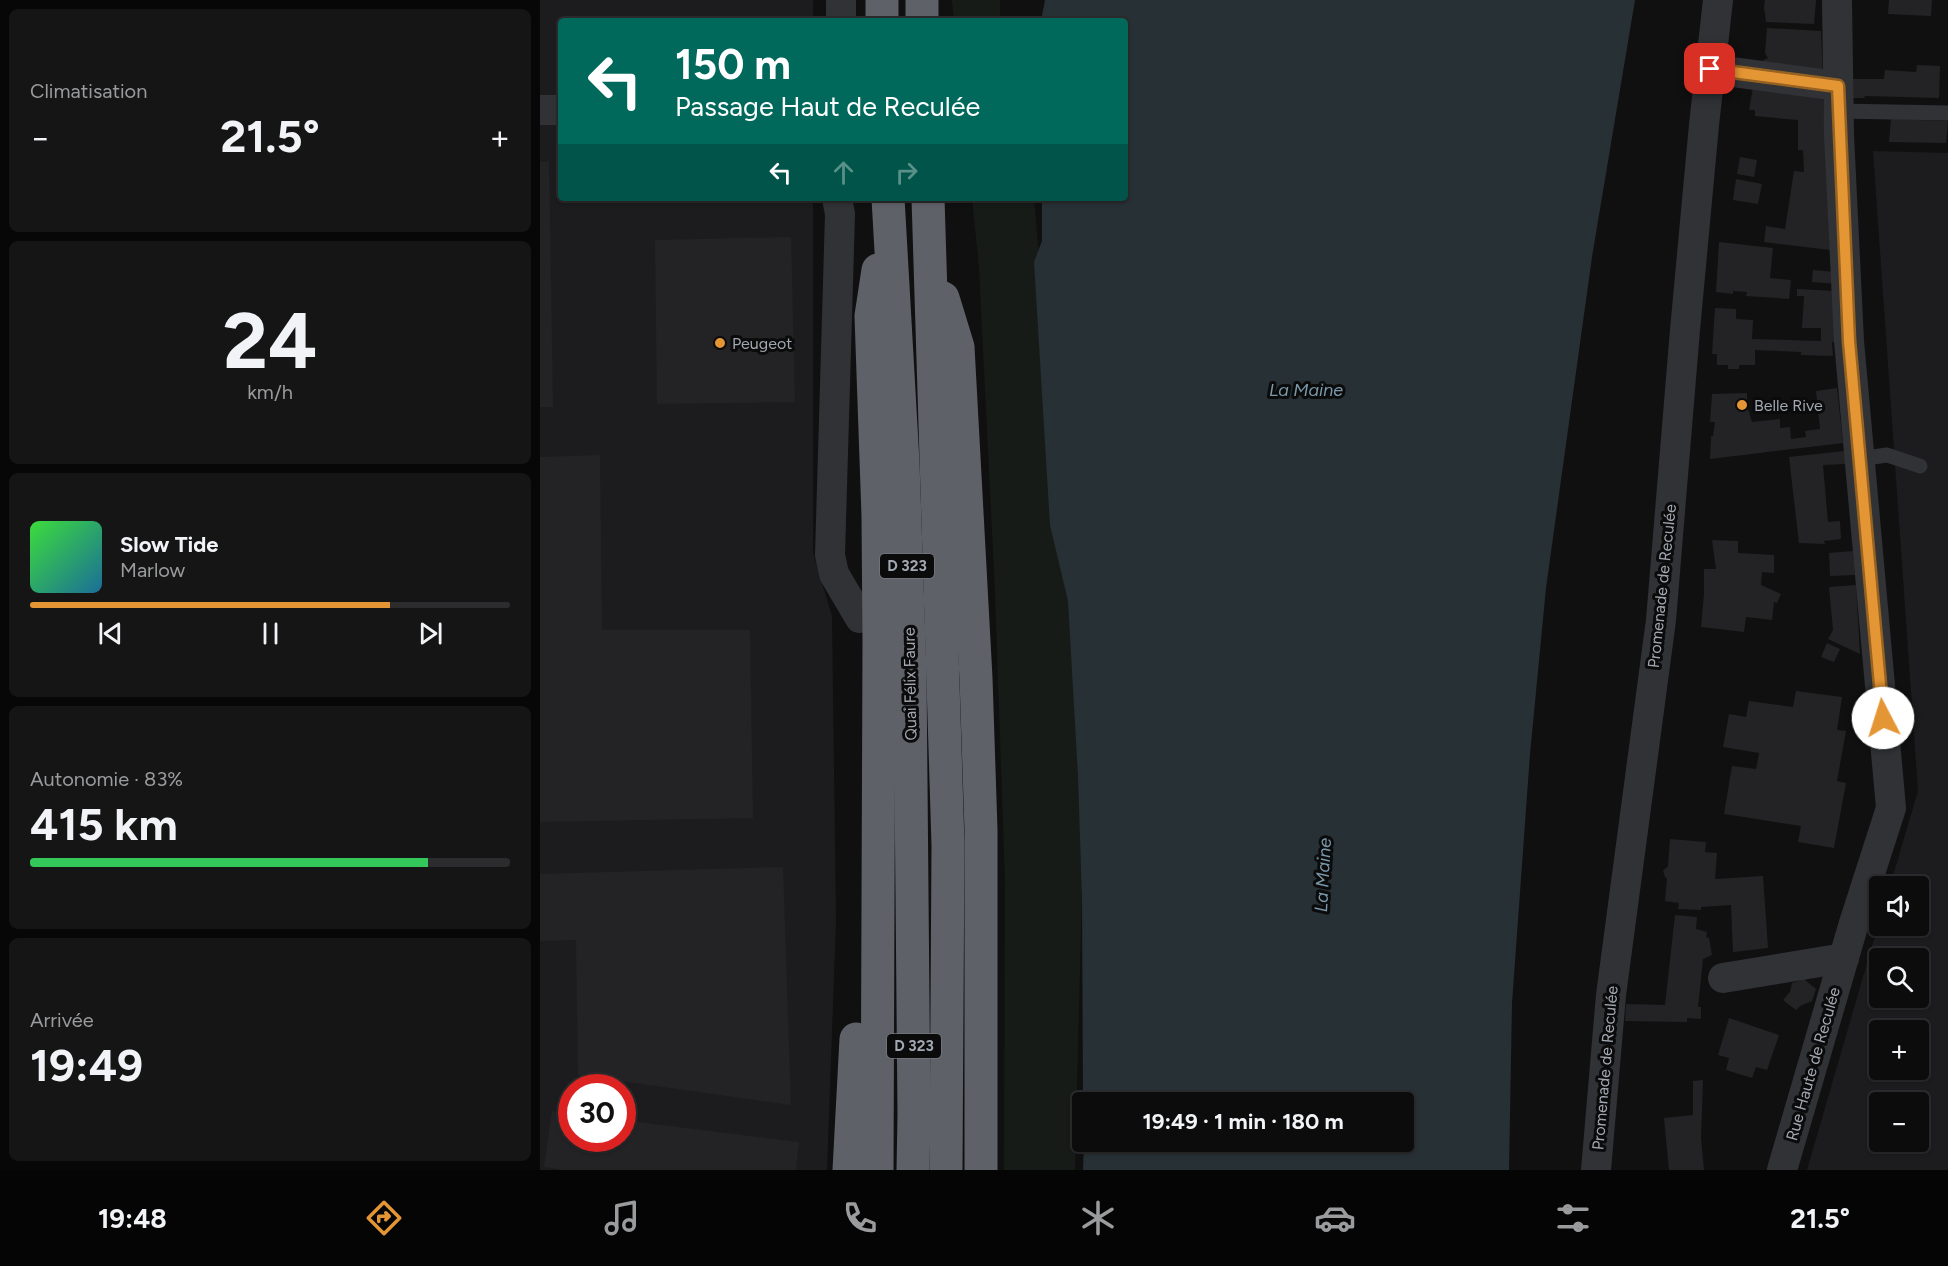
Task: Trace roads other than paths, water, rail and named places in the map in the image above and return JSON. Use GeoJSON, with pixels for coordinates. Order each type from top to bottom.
{"type":"FeatureCollection","features":[{"type":"Feature","properties":{"kind":"highway"},"geometry":{"type":"LineString","coordinates":[[882,0],[882,18]]}},
{"type":"Feature","properties":{"kind":"highway"},"geometry":{"type":"LineString","coordinates":[[922,0],[922,18]]}},
{"type":"Feature","properties":{"kind":"highway","name":"Quai Félix Faure"},"geometry":{"type":"LineString","coordinates":[[928,201],[948,845],[946,1170]]}},
{"type":"Feature","properties":{"kind":"highway"},"geometry":{"type":"LineString","coordinates":[[877,1170],[878,516],[871,316],[888,204]]}},
{"type":"Feature","properties":{"kind":"highway","name":"Quai Félix Faure"},"geometry":{"type":"LineString","coordinates":[[888,204],[903,462],[910,672],[913,1170]]}},
{"type":"Feature","properties":{"kind":"highway"},"geometry":{"type":"LineString","coordinates":[[930,255],[958,347],[981,830],[981,1170]]}},
{"type":"Feature","properties":{"kind":"highway"},"geometry":{"type":"LineString","coordinates":[[849,1170],[856,1033],[856,696],[860,618],[860,551],[878,516]]}},
{"type":"Feature","properties":{"kind":"street"},"geometry":{"type":"LineString","coordinates":[[841,0],[841,18]]}},
{"type":"Feature","properties":{"kind":"street","name":"Promenade de Reculée"},"geometry":{"type":"LineString","coordinates":[[1596,1170],[1611,995],[1661,620],[1685,330],[1718,0]]}},
{"type":"Feature","properties":{"kind":"street","name":"Rue Haute de Reculée"},"geometry":{"type":"LineString","coordinates":[[1782,1170],[1891,808],[1849,341],[1838,98],[1837,0]]}},
{"type":"Feature","properties":{"kind":"street"},"geometry":{"type":"LineString","coordinates":[[1710,69],[1838,98]]}},
{"type":"Feature","properties":{"kind":"street"},"geometry":{"type":"LineString","coordinates":[[540,110],[558,110]]}},
{"type":"Feature","properties":{"kind":"street"},"geometry":{"type":"LineString","coordinates":[[838,201],[840,214],[830,555],[834,574],[860,618]]}},
{"type":"Feature","properties":{"kind":"street","name":"Rue Haute de Reculée"},"geometry":{"type":"LineString","coordinates":[[1723,978],[1844,958]]}},
{"type":"Feature","properties":{"kind":"lane"},"geometry":{"type":"LineString","coordinates":[[1838,98],[1948,112]]}},
{"type":"Feature","properties":{"kind":"lane"},"geometry":{"type":"LineString","coordinates":[[1859,459],[1887,455],[1920,466]]}},
{"type":"Feature","properties":{"kind":"water","name":"La Maine"},"geometry":{"type":"Polygon","coordinates":[[[1045,0],[1635,0],[1592,257],[1546,588],[1530,754],[1512,1003],[1509,1170],[1083,1170],[1084,1152],[1414,1152],[1414,1092],[1083,1092],[1082,899],[1068,601],[1050,525],[1034,262],[1042,241],[1042,201],[1128,201],[1128,18],[1042,18],[1045,0]]]}},
{"type":"Feature","properties":{"kind":"place","name":"Peugeot"},"geometry":{"type":"Point","coordinates":[720,343]}},
{"type":"Feature","properties":{"kind":"place","name":"Belle Rive"},"geometry":{"type":"Point","coordinates":[1742,405]}}]}
